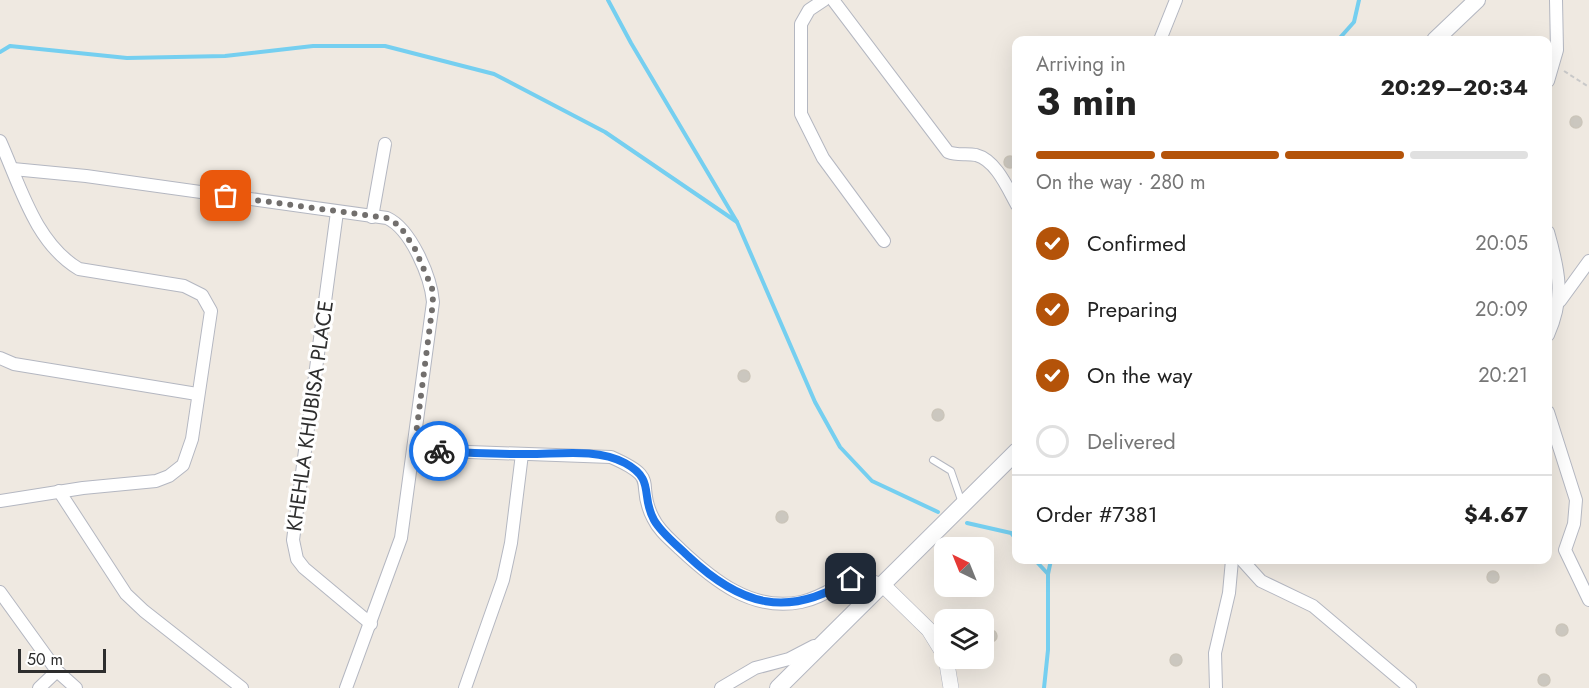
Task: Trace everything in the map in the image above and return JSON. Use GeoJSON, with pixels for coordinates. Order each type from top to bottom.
{"type":"FeatureCollection","features":[{"type":"Feature","properties":{"kind":"main road"},"geometry":{"type":"LineString","coordinates":[[1438,36],[1477,0]]}},
{"type":"Feature","properties":{"kind":"main road"},"geometry":{"type":"LineString","coordinates":[[778,688],[1012,456]]}},
{"type":"Feature","properties":{"kind":"street"},"geometry":{"type":"LineString","coordinates":[[824,0],[809,10],[801,24],[801,114],[828,165],[884,241]]}},
{"type":"Feature","properties":{"kind":"street"},"geometry":{"type":"LineString","coordinates":[[833,0],[945,148],[952,154],[974,155],[984,159],[996,171],[1012,198]]}},
{"type":"Feature","properties":{"kind":"street"},"geometry":{"type":"LineString","coordinates":[[1162,36],[1176,0]]}},
{"type":"Feature","properties":{"kind":"street"},"geometry":{"type":"LineString","coordinates":[[1552,70],[1557,50],[1556,0]]}},
{"type":"Feature","properties":{"kind":"street"},"geometry":{"type":"LineString","coordinates":[[0,141],[44,238],[65,261],[79,269],[184,286],[202,295],[211,311],[192,440],[188,457],[177,471],[156,481],[59,491],[0,501]]}},
{"type":"Feature","properties":{"kind":"street"},"geometry":{"type":"LineString","coordinates":[[372,216],[385,144]]}},
{"type":"Feature","properties":{"kind":"street"},"geometry":{"type":"LineString","coordinates":[[13,169],[86,176],[387,218],[400,226],[415,249],[432,288],[433,302],[401,538],[346,688]]}},
{"type":"Feature","properties":{"kind":"street","name":"KHEHLA KHUBISA PLACE"},"geometry":{"type":"LineString","coordinates":[[337,212],[293,540],[297,559],[304,568],[371,624]]}},
{"type":"Feature","properties":{"kind":"street"},"geometry":{"type":"LineString","coordinates":[[1552,248],[1558,273],[1560,301]]}},
{"type":"Feature","properties":{"kind":"street"},"geometry":{"type":"LineString","coordinates":[[1552,324],[1560,301],[1589,261]]}},
{"type":"Feature","properties":{"kind":"street"},"geometry":{"type":"LineString","coordinates":[[0,358],[14,364],[197,394]]}},
{"type":"Feature","properties":{"kind":"street"},"geometry":{"type":"LineString","coordinates":[[1552,425],[1577,506],[1565,550],[1589,600]]}},
{"type":"Feature","properties":{"kind":"street"},"geometry":{"type":"LineString","coordinates":[[414,450],[597,454],[610,457],[639,471],[645,480],[649,508],[660,529],[710,575],[750,598],[786,604],[800,602],[825,594],[858,576],[883,585],[929,630],[934,638]]}},
{"type":"Feature","properties":{"kind":"street"},"geometry":{"type":"LineString","coordinates":[[465,688],[503,580],[511,543],[522,454]]}},
{"type":"Feature","properties":{"kind":"street"},"geometry":{"type":"LineString","coordinates":[[59,491],[126,594],[144,611],[242,688]]}},
{"type":"Feature","properties":{"kind":"street"},"geometry":{"type":"LineString","coordinates":[[1216,688],[1215,653],[1229,592],[1232,564]]}},
{"type":"Feature","properties":{"kind":"street"},"geometry":{"type":"LineString","coordinates":[[1246,564],[1261,581],[1313,606],[1410,688]]}},
{"type":"Feature","properties":{"kind":"street"},"geometry":{"type":"LineString","coordinates":[[0,592],[57,671],[76,688]]}},
{"type":"Feature","properties":{"kind":"street"},"geometry":{"type":"LineString","coordinates":[[720,688],[755,668],[789,659],[830,636]]}},
{"type":"Feature","properties":{"kind":"street"},"geometry":{"type":"LineString","coordinates":[[947,669],[951,688]]}},
{"type":"Feature","properties":{"kind":"street"},"geometry":{"type":"LineString","coordinates":[[39,688],[57,671]]}},
{"type":"Feature","properties":{"kind":"lane"},"geometry":{"type":"LineString","coordinates":[[933,460],[951,471],[963,504]]}},
{"type":"Feature","properties":{"kind":"path"},"geometry":{"type":"LineString","coordinates":[[1554,65],[1589,87]]}},
{"type":"Feature","properties":{"kind":"building"},"geometry":{"type":"Polygon","coordinates":[[[1576,116],[1582,122],[1576,128],[1570,122],[1576,116]]]}},
{"type":"Feature","properties":{"kind":"building"},"geometry":{"type":"Polygon","coordinates":[[[1010,156],[1012,167],[1010,168],[1004,162],[1010,156]]]}},
{"type":"Feature","properties":{"kind":"building"},"geometry":{"type":"Polygon","coordinates":[[[744,370],[750,376],[744,382],[738,376],[744,370]]]}},
{"type":"Feature","properties":{"kind":"building"},"geometry":{"type":"Polygon","coordinates":[[[938,409],[944,415],[938,421],[932,415],[938,409]]]}},
{"type":"Feature","properties":{"kind":"building"},"geometry":{"type":"Polygon","coordinates":[[[782,511],[788,517],[782,523],[776,517],[782,511]]]}},
{"type":"Feature","properties":{"kind":"building"},"geometry":{"type":"Polygon","coordinates":[[[1493,571],[1499,577],[1493,583],[1487,577],[1493,571]]]}},
{"type":"Feature","properties":{"kind":"building"},"geometry":{"type":"Polygon","coordinates":[[[1562,624],[1568,630],[1562,636],[1556,630],[1562,624]]]}},
{"type":"Feature","properties":{"kind":"building"},"geometry":{"type":"Polygon","coordinates":[[[1176,654],[1182,660],[1176,666],[1170,660],[1176,654]]]}},
{"type":"Feature","properties":{"kind":"building"},"geometry":{"type":"Polygon","coordinates":[[[1544,674],[1550,680],[1544,686],[1538,680],[1544,674]]]}},
{"type":"Feature","properties":{"kind":"waterway"},"geometry":{"type":"LineString","coordinates":[[608,0],[737,222],[815,402],[840,447],[872,481],[938,512]]}},
{"type":"Feature","properties":{"kind":"waterway"},"geometry":{"type":"LineString","coordinates":[[1342,36],[1354,22],[1359,0]]}},
{"type":"Feature","properties":{"kind":"waterway"},"geometry":{"type":"LineString","coordinates":[[0,52],[10,46],[127,58],[225,56],[313,46],[385,46],[494,74],[605,132],[737,222]]}},
{"type":"Feature","properties":{"kind":"waterway"},"geometry":{"type":"LineString","coordinates":[[967,523],[1012,534]]}},
{"type":"Feature","properties":{"kind":"waterway"},"geometry":{"type":"LineString","coordinates":[[1039,564],[1048,574],[1048,650],[1044,688]]}},
{"type":"Feature","properties":{"kind":"waterway"},"geometry":{"type":"LineString","coordinates":[[1048,574],[1050,564]]}},
{"type":"Feature","properties":{"kind":"way so far"},"geometry":{"type":"LineString","coordinates":[[226,196],[387,218],[400,226],[427,273],[432,288],[433,302],[414,450],[439,451]]}},
{"type":"Feature","properties":{"kind":"route"},"geometry":{"type":"LineString","coordinates":[[439,451],[597,454],[623,462],[639,471],[645,480],[649,508],[653,520],[660,529],[698,566],[723,584],[750,598],[769,603],[786,604],[811,600],[851,579]]}}]}
